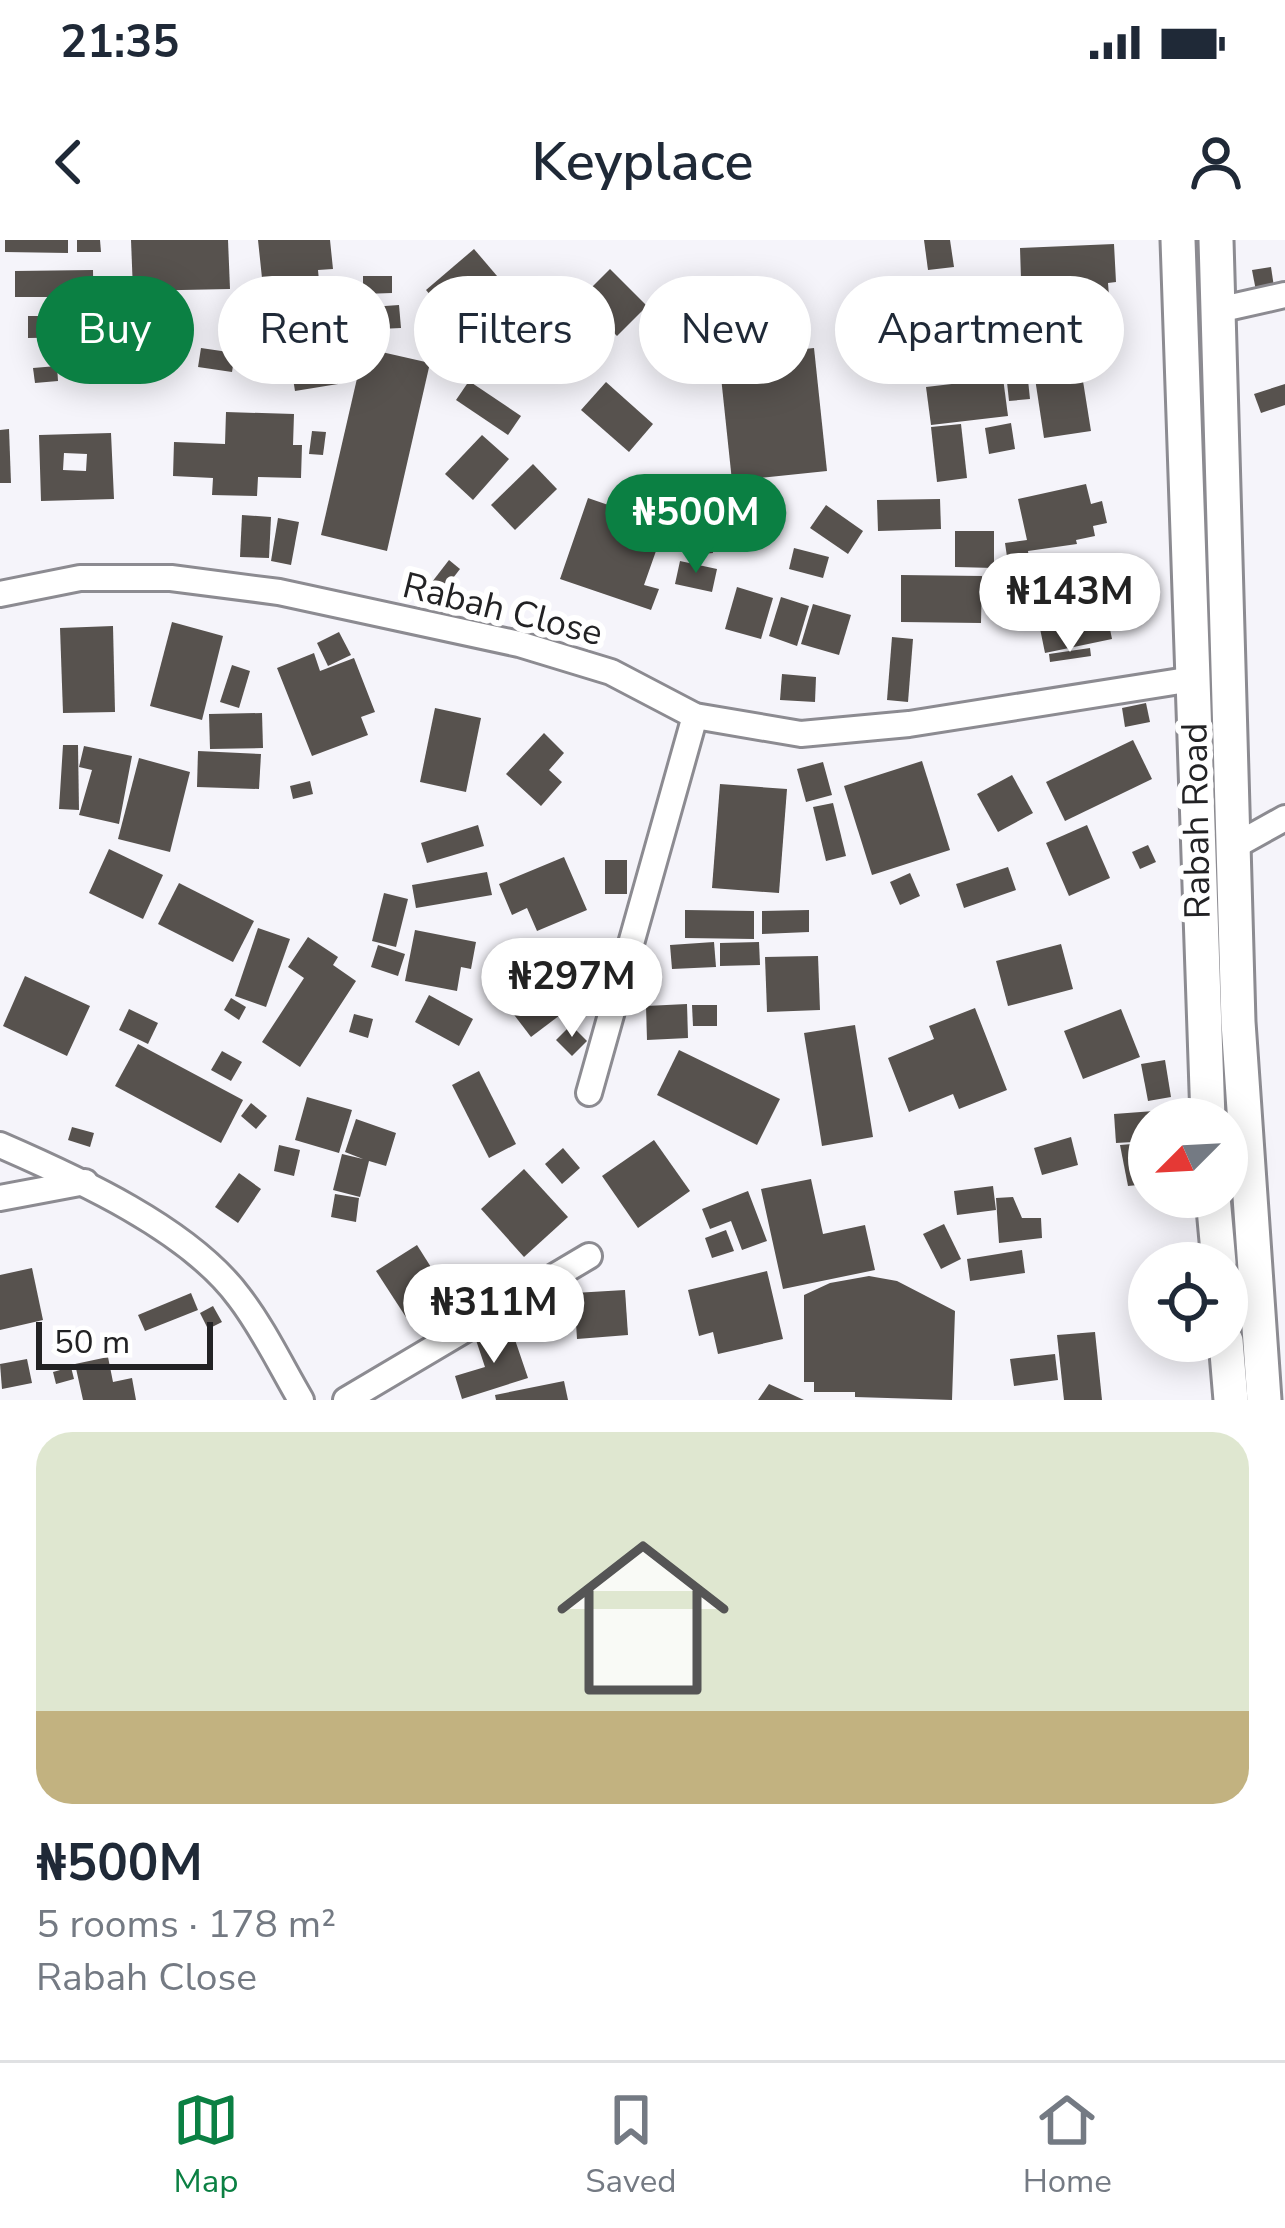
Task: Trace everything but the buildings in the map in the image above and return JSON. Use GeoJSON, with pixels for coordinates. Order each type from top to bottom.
{"type":"FeatureCollection","features":[{"type":"Feature","properties":{"kind":"main road","name":"Rabah Road"},"geometry":{"type":"LineString","coordinates":[[1178,240],[1207,1098]]}},
{"type":"Feature","properties":{"kind":"main road","name":"Rabah Road"},"geometry":{"type":"LineString","coordinates":[[1216,240],[1233,847],[1249,1209],[1264,1400]]}},
{"type":"Feature","properties":{"kind":"main road"},"geometry":{"type":"LineString","coordinates":[[1228,1362],[1231,1400]]}},
{"type":"Feature","properties":{"kind":"street"},"geometry":{"type":"LineString","coordinates":[[1218,310],[1285,295]]}},
{"type":"Feature","properties":{"kind":"street","name":"Rabah Close"},"geometry":{"type":"LineString","coordinates":[[0,594],[80,578],[171,578],[279,592],[519,644],[611,672],[695,716],[801,734],[910,724],[1193,679]]}},
{"type":"Feature","properties":{"kind":"street"},"geometry":{"type":"LineString","coordinates":[[590,1094],[695,716]]}},
{"type":"Feature","properties":{"kind":"street"},"geometry":{"type":"LineString","coordinates":[[1233,847],[1285,818]]}},
{"type":"Feature","properties":{"kind":"street"},"geometry":{"type":"LineString","coordinates":[[0,1145],[85,1182],[159,1226],[238,1294],[301,1400]]}},
{"type":"Feature","properties":{"kind":"street"},"geometry":{"type":"LineString","coordinates":[[0,1198],[85,1182]]}},
{"type":"Feature","properties":{"kind":"street"},"geometry":{"type":"LineString","coordinates":[[346,1400],[590,1256]]}}]}
